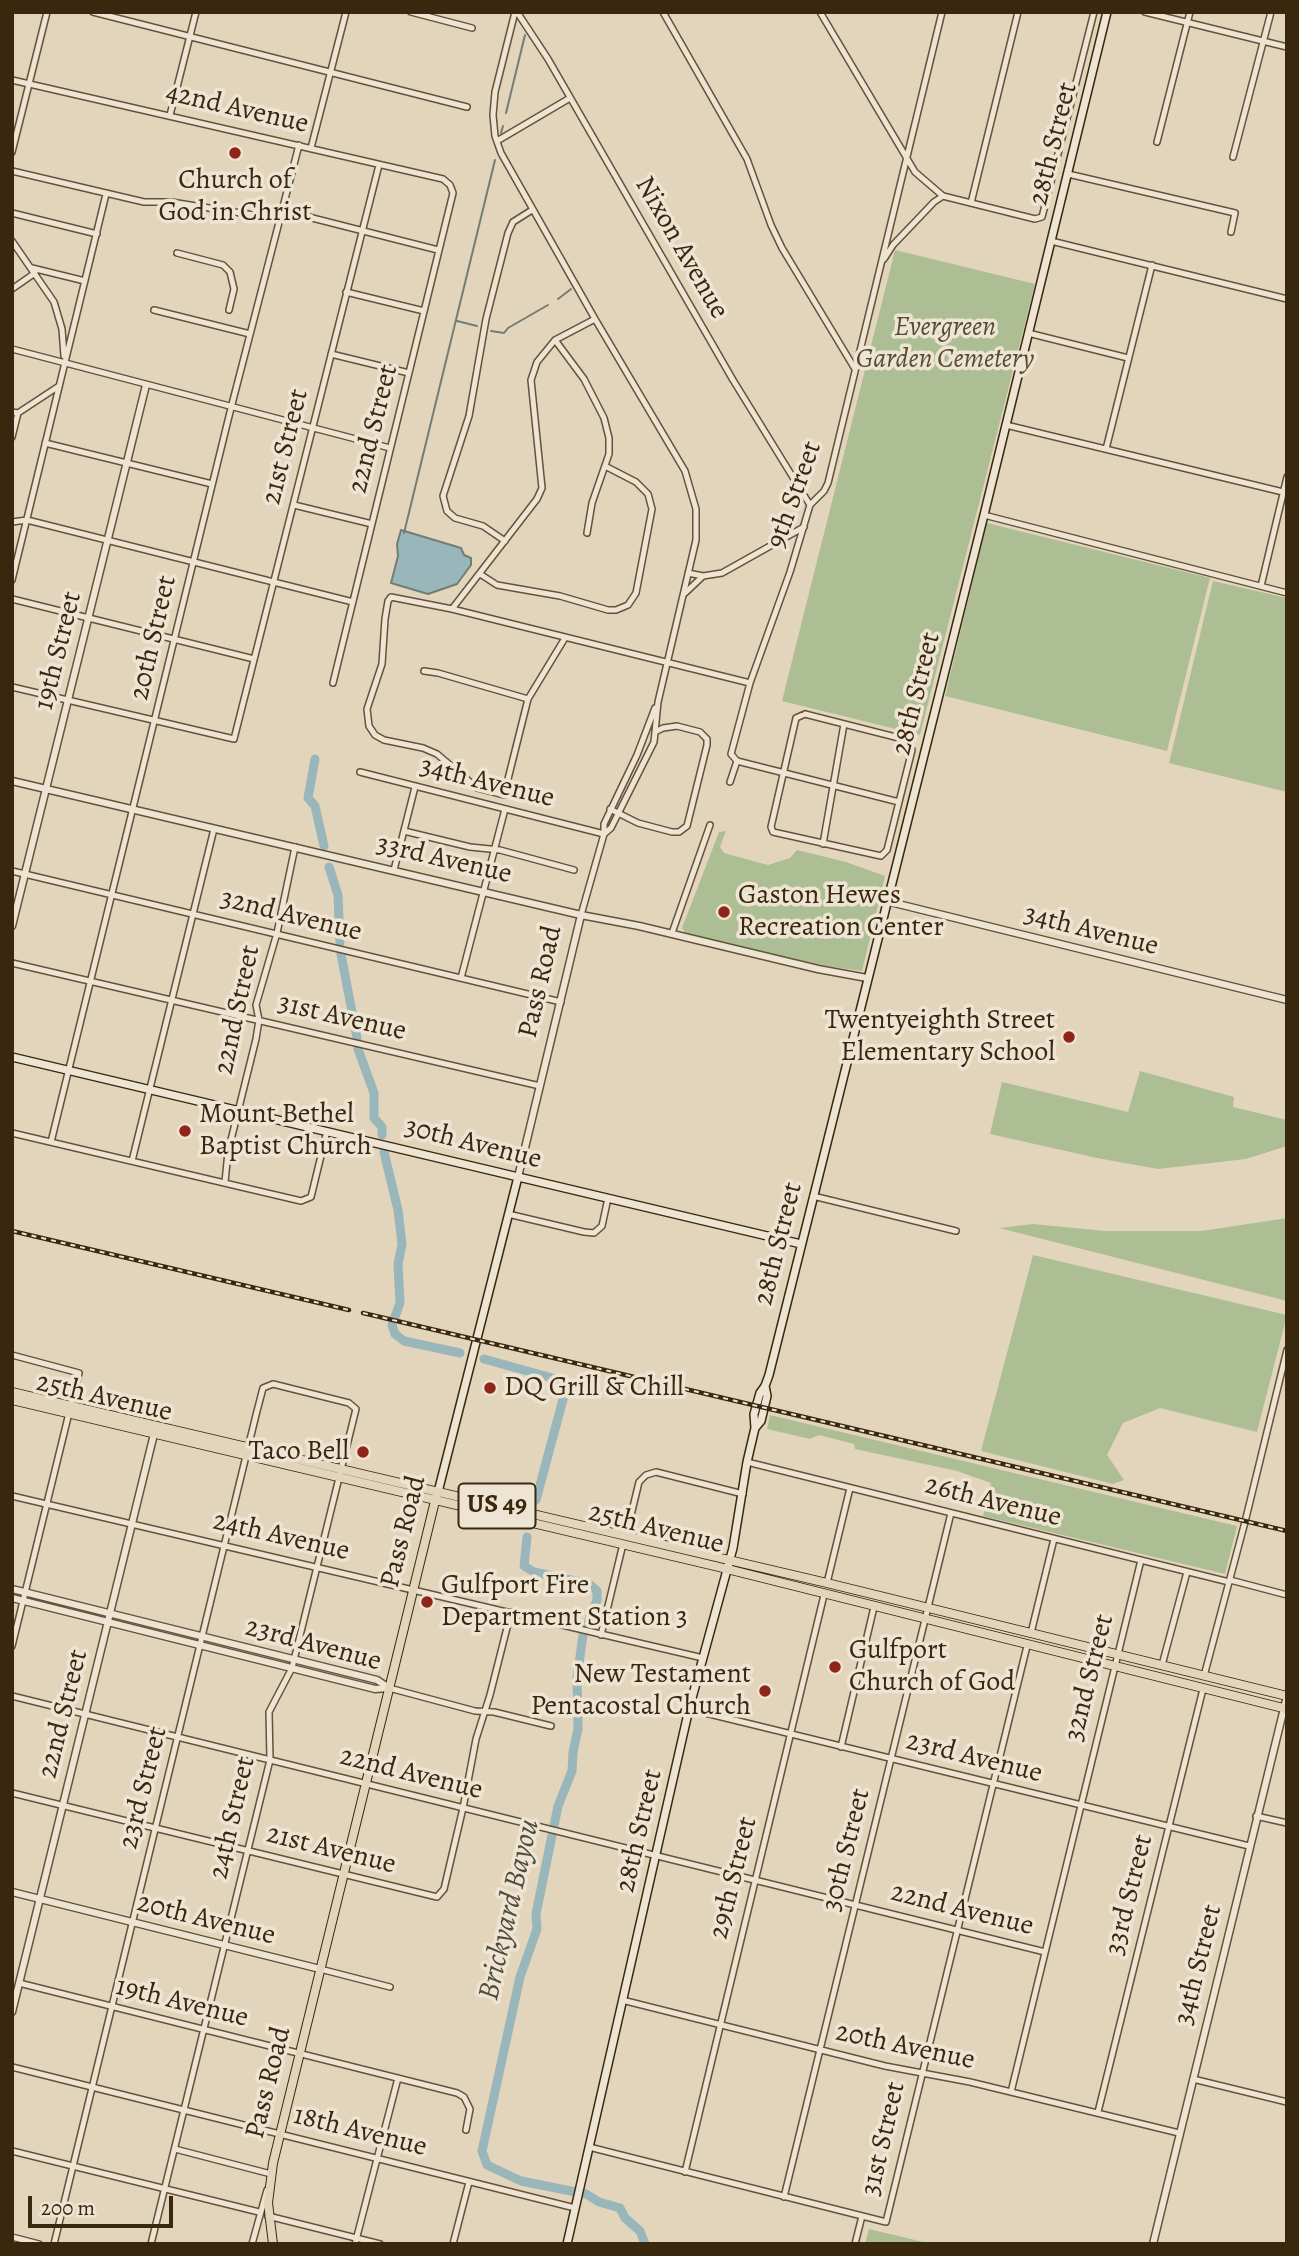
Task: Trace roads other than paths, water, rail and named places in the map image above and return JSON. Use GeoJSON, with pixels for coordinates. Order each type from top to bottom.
{"type":"FeatureCollection","features":[{"type":"Feature","properties":{"kind":"main road","name":"28th Street"},"geometry":{"type":"LineString","coordinates":[[568,2244],[689,1709],[728,1565],[747,1462],[767,1395],[765,1386],[984,515],[1107,12]]}},
{"type":"Feature","properties":{"kind":"main road","name":"30th Avenue"},"geometry":{"type":"LineString","coordinates":[[12,1057],[801,1244]]}},
{"type":"Feature","properties":{"kind":"main road","name":"Pass Road"},"geometry":{"type":"LineString","coordinates":[[273,2244],[264,2214],[280,2133],[517,1177]]}},
{"type":"Feature","properties":{"kind":"main road","name":"25th Avenue"},"geometry":{"type":"LineString","coordinates":[[12,1392],[70,1409],[728,1565],[827,1583],[1287,1696]]}},
{"type":"Feature","properties":{"kind":"main road","name":"25th Avenue"},"geometry":{"type":"LineString","coordinates":[[12,1400],[70,1409]]}},
{"type":"Feature","properties":{"kind":"main road","name":"25th Avenue"},"geometry":{"type":"LineString","coordinates":[[728,1565],[824,1595],[1285,1709]]}},
{"type":"Feature","properties":{"kind":"street"},"geometry":{"type":"LineString","coordinates":[[12,152],[47,12]]}},
{"type":"Feature","properties":{"kind":"street"},"geometry":{"type":"LineString","coordinates":[[93,12],[467,107]]}},
{"type":"Feature","properties":{"kind":"street"},"geometry":{"type":"LineString","coordinates":[[170,115],[196,12]]}},
{"type":"Feature","properties":{"kind":"street"},"geometry":{"type":"LineString","coordinates":[[311,148],[346,12]]}},
{"type":"Feature","properties":{"kind":"street"},"geometry":{"type":"LineString","coordinates":[[411,12],[472,28]]}},
{"type":"Feature","properties":{"kind":"street"},"geometry":{"type":"LineString","coordinates":[[516,12],[495,92],[493,115],[497,141],[508,169],[685,471],[693,493],[696,540],[658,702],[649,756],[611,828],[604,834]]}},
{"type":"Feature","properties":{"kind":"street","name":"Nixon Avenue"},"geometry":{"type":"LineString","coordinates":[[516,12],[570,99],[733,380],[810,505]]}},
{"type":"Feature","properties":{"kind":"street"},"geometry":{"type":"LineString","coordinates":[[663,12],[747,159],[782,248],[855,369]]}},
{"type":"Feature","properties":{"kind":"street"},"geometry":{"type":"LineString","coordinates":[[821,12],[915,172],[943,196],[1035,219],[1042,217],[1044,213],[1094,12]]}},
{"type":"Feature","properties":{"kind":"street"},"geometry":{"type":"LineString","coordinates":[[934,12],[940,23]]}},
{"type":"Feature","properties":{"kind":"street","name":"9th Street"},"geometry":{"type":"LineString","coordinates":[[730,782],[737,761],[731,754],[750,683],[810,505],[824,492],[828,483],[942,12]]}},
{"type":"Feature","properties":{"kind":"street"},"geometry":{"type":"LineString","coordinates":[[971,203],[1018,12]]}},
{"type":"Feature","properties":{"kind":"street"},"geometry":{"type":"LineString","coordinates":[[1145,12],[1287,47]]}},
{"type":"Feature","properties":{"kind":"street"},"geometry":{"type":"LineString","coordinates":[[1157,142],[1190,12]]}},
{"type":"Feature","properties":{"kind":"street"},"geometry":{"type":"LineString","coordinates":[[1233,157],[1271,12]]}},
{"type":"Feature","properties":{"kind":"street","name":"42nd Avenue"},"geometry":{"type":"LineString","coordinates":[[12,80],[443,179],[450,185]]}},
{"type":"Feature","properties":{"kind":"street"},"geometry":{"type":"LineString","coordinates":[[497,141],[570,99]]}},
{"type":"Feature","properties":{"kind":"street","name":"20th Street"},"geometry":{"type":"LineString","coordinates":[[51,1142],[212,484],[299,145]]}},
{"type":"Feature","properties":{"kind":"street","name":"21st Street"},"geometry":{"type":"LineString","coordinates":[[156,720],[234,739],[379,165]]}},
{"type":"Feature","properties":{"kind":"street"},"geometry":{"type":"LineString","coordinates":[[12,170],[144,202],[171,202],[279,219]]}},
{"type":"Feature","properties":{"kind":"street"},"geometry":{"type":"LineString","coordinates":[[1068,174],[1235,213],[1231,232]]}},
{"type":"Feature","properties":{"kind":"street","name":"22nd Street"},"geometry":{"type":"LineString","coordinates":[[333,683],[453,193],[450,185]]}},
{"type":"Feature","properties":{"kind":"street"},"geometry":{"type":"LineString","coordinates":[[12,580],[106,194]]}},
{"type":"Feature","properties":{"kind":"street"},"geometry":{"type":"LineString","coordinates":[[880,264],[893,246],[934,202],[943,196]]}},
{"type":"Feature","properties":{"kind":"street"},"geometry":{"type":"LineString","coordinates":[[281,209],[439,250]]}},
{"type":"Feature","properties":{"kind":"street"},"geometry":{"type":"LineString","coordinates":[[505,541],[483,526],[455,518],[447,511],[443,496],[470,416],[483,332],[508,233],[513,222],[533,210]]}},
{"type":"Feature","properties":{"kind":"street"},"geometry":{"type":"LineString","coordinates":[[12,213],[97,234]]}},
{"type":"Feature","properties":{"kind":"street"},"geometry":{"type":"LineString","coordinates":[[1051,241],[1287,299]]}},
{"type":"Feature","properties":{"kind":"street"},"geometry":{"type":"LineString","coordinates":[[12,242],[34,270],[58,312],[65,362]]}},
{"type":"Feature","properties":{"kind":"street"},"geometry":{"type":"LineString","coordinates":[[177,253],[223,265],[230,272],[234,289],[229,310]]}},
{"type":"Feature","properties":{"kind":"street"},"geometry":{"type":"LineString","coordinates":[[1106,449],[1152,265]]}},
{"type":"Feature","properties":{"kind":"street"},"geometry":{"type":"LineString","coordinates":[[34,270],[85,281]]}},
{"type":"Feature","properties":{"kind":"street"},"geometry":{"type":"LineString","coordinates":[[12,289],[34,270]]}},
{"type":"Feature","properties":{"kind":"street"},"geometry":{"type":"LineString","coordinates":[[346,292],[424,311]]}},
{"type":"Feature","properties":{"kind":"street"},"geometry":{"type":"LineString","coordinates":[[154,310],[250,334]]}},
{"type":"Feature","properties":{"kind":"street"},"geometry":{"type":"LineString","coordinates":[[452,609],[542,488],[531,380],[537,362],[555,341],[595,319]]}},
{"type":"Feature","properties":{"kind":"street"},"geometry":{"type":"LineString","coordinates":[[1028,333],[1128,358]]}},
{"type":"Feature","properties":{"kind":"street"},"geometry":{"type":"LineString","coordinates":[[555,341],[584,379],[604,418],[610,446],[592,503],[587,533]]}},
{"type":"Feature","properties":{"kind":"street"},"geometry":{"type":"LineString","coordinates":[[12,349],[390,448]]}},
{"type":"Feature","properties":{"kind":"street"},"geometry":{"type":"LineString","coordinates":[[331,354],[409,373]]}},
{"type":"Feature","properties":{"kind":"street","name":"19th Street"},"geometry":{"type":"LineString","coordinates":[[12,926],[146,385]]}},
{"type":"Feature","properties":{"kind":"street"},"geometry":{"type":"LineString","coordinates":[[12,436],[15,412],[59,386]]}},
{"type":"Feature","properties":{"kind":"street"},"geometry":{"type":"LineString","coordinates":[[1006,425],[1283,492]]}},
{"type":"Feature","properties":{"kind":"street"},"geometry":{"type":"LineString","coordinates":[[46,443],[212,484]]}},
{"type":"Feature","properties":{"kind":"street"},"geometry":{"type":"LineString","coordinates":[[480,574],[497,585],[560,596],[608,611],[623,609],[628,605],[636,593],[652,509],[648,494],[636,482],[605,466]]}},
{"type":"Feature","properties":{"kind":"street"},"geometry":{"type":"LineString","coordinates":[[1261,586],[1287,477]]}},
{"type":"Feature","properties":{"kind":"street"},"geometry":{"type":"LineString","coordinates":[[293,505],[372,524]]}},
{"type":"Feature","properties":{"kind":"street"},"geometry":{"type":"LineString","coordinates":[[1278,513],[1287,515]]}},
{"type":"Feature","properties":{"kind":"street"},"geometry":{"type":"LineString","coordinates":[[984,515],[1287,593]]}},
{"type":"Feature","properties":{"kind":"street"},"geometry":{"type":"LineString","coordinates":[[12,523],[27,520],[353,602]]}},
{"type":"Feature","properties":{"kind":"street"},"geometry":{"type":"LineString","coordinates":[[682,597],[692,584],[703,576],[730,569],[804,527]]}},
{"type":"Feature","properties":{"kind":"street"},"geometry":{"type":"LineString","coordinates":[[688,573],[703,576]]}},
{"type":"Feature","properties":{"kind":"street"},"geometry":{"type":"LineString","coordinates":[[565,638],[528,699],[504,794],[477,788],[437,754],[424,748],[384,740],[375,735],[369,726],[367,709],[382,664],[384,619],[391,597],[452,609],[750,683]]}},
{"type":"Feature","properties":{"kind":"street"},"geometry":{"type":"LineString","coordinates":[[12,599],[254,659]]}},
{"type":"Feature","properties":{"kind":"street"},"geometry":{"type":"LineString","coordinates":[[424,671],[528,699]]}},
{"type":"Feature","properties":{"kind":"street"},"geometry":{"type":"LineString","coordinates":[[12,687],[156,720]]}},
{"type":"Feature","properties":{"kind":"street","name":"Pass Road"},"geometry":{"type":"LineString","coordinates":[[517,1177],[581,915],[604,834],[604,824],[658,702]]}},
{"type":"Feature","properties":{"kind":"street"},"geometry":{"type":"LineString","coordinates":[[805,714],[908,740],[912,750],[885,855],[877,856],[773,832],[771,827],[782,773],[796,718],[805,714]]}},
{"type":"Feature","properties":{"kind":"street"},"geometry":{"type":"LineString","coordinates":[[823,844],[844,724]]}},
{"type":"Feature","properties":{"kind":"street"},"geometry":{"type":"LineString","coordinates":[[610,809],[638,823],[672,832],[679,832],[687,826],[708,745],[707,739],[700,733],[677,726],[655,732]]}},
{"type":"Feature","properties":{"kind":"street"},"geometry":{"type":"LineString","coordinates":[[737,761],[899,802]]}},
{"type":"Feature","properties":{"kind":"street"},"geometry":{"type":"LineString","coordinates":[[629,770],[638,775]]}},
{"type":"Feature","properties":{"kind":"street","name":"34th Avenue"},"geometry":{"type":"LineString","coordinates":[[360,772],[604,834]]}},
{"type":"Feature","properties":{"kind":"street","name":"33rd Avenue"},"geometry":{"type":"LineString","coordinates":[[12,781],[581,915],[867,978]]}},
{"type":"Feature","properties":{"kind":"street"},"geometry":{"type":"LineString","coordinates":[[394,870],[415,787]]}},
{"type":"Feature","properties":{"kind":"street"},"geometry":{"type":"LineString","coordinates":[[461,978],[505,809]]}},
{"type":"Feature","properties":{"kind":"street"},"geometry":{"type":"LineString","coordinates":[[672,933],[710,825]]}},
{"type":"Feature","properties":{"kind":"street"},"geometry":{"type":"LineString","coordinates":[[132,1161],[214,829]]}},
{"type":"Feature","properties":{"kind":"street"},"geometry":{"type":"LineString","coordinates":[[404,831],[470,847],[495,849],[574,870]]}},
{"type":"Feature","properties":{"kind":"street","name":"22nd Street"},"geometry":{"type":"LineString","coordinates":[[225,1182],[228,1152],[259,1020],[256,1005],[277,933],[295,847]]}},
{"type":"Feature","properties":{"kind":"street","name":"32nd Avenue"},"geometry":{"type":"LineString","coordinates":[[12,871],[561,1002]]}},
{"type":"Feature","properties":{"kind":"street","name":"34th Avenue"},"geometry":{"type":"LineString","coordinates":[[886,901],[1287,1000]]}},
{"type":"Feature","properties":{"kind":"street"},"geometry":{"type":"LineString","coordinates":[[183,956],[191,958]]}},
{"type":"Feature","properties":{"kind":"street","name":"31st Avenue"},"geometry":{"type":"LineString","coordinates":[[12,963],[540,1087]]}},
{"type":"Feature","properties":{"kind":"street"},"geometry":{"type":"LineString","coordinates":[[12,1133],[301,1201],[311,1198],[327,1131]]}},
{"type":"Feature","properties":{"kind":"street"},"geometry":{"type":"LineString","coordinates":[[813,1196],[956,1231]]}},
{"type":"Feature","properties":{"kind":"street"},"geometry":{"type":"LineString","coordinates":[[508,1214],[594,1233],[602,1226],[608,1198]]}},
{"type":"Feature","properties":{"kind":"street"},"geometry":{"type":"LineString","coordinates":[[1204,1676],[1287,1350]]}},
{"type":"Feature","properties":{"kind":"street"},"geometry":{"type":"LineString","coordinates":[[12,1355],[79,1373],[12,1646]]}},
{"type":"Feature","properties":{"kind":"street","name":"23rd Street"},"geometry":{"type":"LineString","coordinates":[[54,2244],[263,1388],[274,1384],[354,1405]]}},
{"type":"Feature","properties":{"kind":"street","name":"24th Street"},"geometry":{"type":"LineString","coordinates":[[152,2244],[270,1760],[269,1712],[295,1660],[356,1409],[354,1405]]}},
{"type":"Feature","properties":{"kind":"street","name":"22nd Street"},"geometry":{"type":"LineString","coordinates":[[12,2012],[155,1429]]}},
{"type":"Feature","properties":{"kind":"street","name":"26th Avenue"},"geometry":{"type":"LineString","coordinates":[[747,1462],[1287,1595]]}},
{"type":"Feature","properties":{"kind":"street"},"geometry":{"type":"LineString","coordinates":[[598,1634],[639,1482],[646,1475],[656,1472],[743,1494]]}},
{"type":"Feature","properties":{"kind":"street"},"geometry":{"type":"LineString","coordinates":[[827,1583],[850,1488]]}},
{"type":"Feature","properties":{"kind":"street","name":"24th Avenue"},"geometry":{"type":"LineString","coordinates":[[12,1496],[703,1658]]}},
{"type":"Feature","properties":{"kind":"street","name":"30th Street"},"geometry":{"type":"LineString","coordinates":[[784,2197],[951,1513]]}},
{"type":"Feature","properties":{"kind":"street"},"geometry":{"type":"LineString","coordinates":[[1031,1633],[1054,1539]]}},
{"type":"Feature","properties":{"kind":"street","name":"32nd Street"},"geometry":{"type":"LineString","coordinates":[[1011,2092],[1141,1560]]}},
{"type":"Feature","properties":{"kind":"street"},"geometry":{"type":"LineString","coordinates":[[1162,1665],[1187,1572]]}},
{"type":"Feature","properties":{"kind":"street","name":"23rd Avenue"},"geometry":{"type":"LineString","coordinates":[[12,1589],[377,1680],[389,1688]]}},
{"type":"Feature","properties":{"kind":"street","name":"29th Street"},"geometry":{"type":"LineString","coordinates":[[685,2172],[824,1595]]}},
{"type":"Feature","properties":{"kind":"street","name":"23rd Avenue"},"geometry":{"type":"LineString","coordinates":[[12,1598],[375,1689],[389,1688]]}},
{"type":"Feature","properties":{"kind":"street"},"geometry":{"type":"LineString","coordinates":[[841,1747],[874,1607]]}},
{"type":"Feature","properties":{"kind":"street"},"geometry":{"type":"LineString","coordinates":[[463,1808],[474,1750],[510,1612]]}},
{"type":"Feature","properties":{"kind":"street","name":"31st Street"},"geometry":{"type":"LineString","coordinates":[[855,2244],[862,2216],[886,2222],[1027,1646]]}},
{"type":"Feature","properties":{"kind":"street"},"geometry":{"type":"LineString","coordinates":[[389,1688],[551,1726]]}},
{"type":"Feature","properties":{"kind":"street","name":"33rd Street"},"geometry":{"type":"LineString","coordinates":[[1098,2112],[1203,1689]]}},
{"type":"Feature","properties":{"kind":"street","name":"22nd Avenue"},"geometry":{"type":"LineString","coordinates":[[12,1696],[1045,1952]]}},
{"type":"Feature","properties":{"kind":"street","name":"34th Street"},"geometry":{"type":"LineString","coordinates":[[1153,2244],[1287,1696]]}},
{"type":"Feature","properties":{"kind":"street","name":"23rd Avenue"},"geometry":{"type":"LineString","coordinates":[[689,1709],[1249,1846]]}},
{"type":"Feature","properties":{"kind":"street","name":"21st Avenue"},"geometry":{"type":"LineString","coordinates":[[12,1793],[435,1897],[441,1895],[444,1889],[463,1808]]}},
{"type":"Feature","properties":{"kind":"street"},"geometry":{"type":"LineString","coordinates":[[1256,1816],[1287,1823]]}},
{"type":"Feature","properties":{"kind":"street","name":"20th Avenue"},"geometry":{"type":"LineString","coordinates":[[12,1892],[390,1987]]}},
{"type":"Feature","properties":{"kind":"street"},"geometry":{"type":"LineString","coordinates":[[12,1972],[21,1975]]}},
{"type":"Feature","properties":{"kind":"street","name":"19th Avenue"},"geometry":{"type":"LineString","coordinates":[[19,1983],[464,2097],[470,2109],[466,2130]]}},
{"type":"Feature","properties":{"kind":"street","name":"20th Avenue"},"geometry":{"type":"LineString","coordinates":[[622,2000],[820,2050],[1098,2112],[1179,2133]]}},
{"type":"Feature","properties":{"kind":"street","name":"18th Avenue"},"geometry":{"type":"LineString","coordinates":[[12,2067],[469,2182],[576,2205]]}},
{"type":"Feature","properties":{"kind":"street"},"geometry":{"type":"LineString","coordinates":[[356,2241],[398,2078]]}},
{"type":"Feature","properties":{"kind":"street"},"geometry":{"type":"LineString","coordinates":[[1193,2079],[1287,2102]]}},
{"type":"Feature","properties":{"kind":"street"},"geometry":{"type":"LineString","coordinates":[[589,2147],[862,2216]]}},
{"type":"Feature","properties":{"kind":"street"},"geometry":{"type":"LineString","coordinates":[[175,2149],[271,2174]]}},
{"type":"Feature","properties":{"kind":"street"},"geometry":{"type":"LineString","coordinates":[[12,2151],[264,2214],[356,2241],[380,2244]]}},
{"type":"Feature","properties":{"kind":"street"},"geometry":{"type":"LineString","coordinates":[[453,2244],[469,2182]]}},
{"type":"Feature","properties":{"kind":"street"},"geometry":{"type":"LineString","coordinates":[[252,2244],[264,2214]]}},
{"type":"Feature","properties":{"kind":"street"},"geometry":{"type":"LineString","coordinates":[[12,2237],[39,2244]]}},
{"type":"Feature","properties":{"kind":"water"},"geometry":{"type":"Polygon","coordinates":[[[401,530],[461,548],[464,555],[471,558],[471,565],[457,584],[428,594],[391,583],[401,530]]]}},
{"type":"Feature","properties":{"kind":"waterway"},"geometry":{"type":"LineString","coordinates":[[506,113],[525,35]]}},
{"type":"Feature","properties":{"kind":"waterway"},"geometry":{"type":"LineString","coordinates":[[501,133],[503,126]]}},
{"type":"Feature","properties":{"kind":"waterway"},"geometry":{"type":"LineString","coordinates":[[404,533],[495,160]]}},
{"type":"Feature","properties":{"kind":"waterway"},"geometry":{"type":"LineString","coordinates":[[558,299],[571,289]]}},
{"type":"Feature","properties":{"kind":"waterway"},"geometry":{"type":"LineString","coordinates":[[491,331],[504,333],[548,305]]}},
{"type":"Feature","properties":{"kind":"waterway"},"geometry":{"type":"LineString","coordinates":[[457,321],[477,326]]}},
{"type":"Feature","properties":{"kind":"waterway","name":"Brickyard Bayou"},"geometry":{"type":"LineString","coordinates":[[315,759],[308,798],[315,806],[324,846]]}},
{"type":"Feature","properties":{"kind":"waterway","name":"Brickyard Bayou"},"geometry":{"type":"LineString","coordinates":[[329,867],[338,895],[340,943]]}},
{"type":"Feature","properties":{"kind":"waterway","name":"Brickyard Bayou"},"geometry":{"type":"LineString","coordinates":[[341,954],[357,1038]]}},
{"type":"Feature","properties":{"kind":"waterway","name":"Brickyard Bayou"},"geometry":{"type":"LineString","coordinates":[[358,1049],[374,1093],[374,1118],[382,1127],[382,1135]]}},
{"type":"Feature","properties":{"kind":"waterway","name":"Brickyard Bayou"},"geometry":{"type":"LineString","coordinates":[[384,1152],[398,1210],[402,1244],[398,1264],[400,1303],[392,1325],[395,1334],[404,1341],[460,1353]]}},
{"type":"Feature","properties":{"kind":"waterway","name":"Brickyard Bayou"},"geometry":{"type":"LineString","coordinates":[[484,1359],[563,1381],[565,1392],[536,1500]]}},
{"type":"Feature","properties":{"kind":"waterway","name":"Brickyard Bayou"},"geometry":{"type":"LineString","coordinates":[[527,1537],[524,1566],[534,1572],[589,1584],[597,1591],[597,1600],[583,1635],[577,1678],[578,1729],[572,1771],[558,1806],[536,1914],[537,1929],[520,1977],[482,2151],[487,2165],[521,2181],[586,2194],[599,2202],[620,2208],[625,2218],[640,2231],[645,2244]]}},
{"type":"Feature","properties":{"kind":"railway"},"geometry":{"type":"LineString","coordinates":[[12,1231],[349,1310]]}},
{"type":"Feature","properties":{"kind":"railway"},"geometry":{"type":"LineString","coordinates":[[363,1313],[1287,1531]]}},
{"type":"Feature","properties":{"kind":"place","name":"Church of God in Christ"},"geometry":{"type":"Point","coordinates":[235,153]}},
{"type":"Feature","properties":{"kind":"place","name":"Gaston Hewes Recreation Center"},"geometry":{"type":"Point","coordinates":[724,912]}},
{"type":"Feature","properties":{"kind":"place","name":"Twentyeighth Street Elementary School"},"geometry":{"type":"Point","coordinates":[1069,1037]}},
{"type":"Feature","properties":{"kind":"place","name":"Mount Bethel Baptist Church"},"geometry":{"type":"Point","coordinates":[185,1131]}},
{"type":"Feature","properties":{"kind":"place","name":"DQ Grill & Chill"},"geometry":{"type":"Point","coordinates":[490,1388]}},
{"type":"Feature","properties":{"kind":"place","name":"Taco Bell"},"geometry":{"type":"Point","coordinates":[363,1452]}},
{"type":"Feature","properties":{"kind":"place","name":"Gulfport Fire Department Station 3"},"geometry":{"type":"Point","coordinates":[427,1602]}},
{"type":"Feature","properties":{"kind":"place","name":"Gulfport Church of God"},"geometry":{"type":"Point","coordinates":[835,1667]}},
{"type":"Feature","properties":{"kind":"place","name":"New Testament Pentacostal Church"},"geometry":{"type":"Point","coordinates":[765,1691]}},
{"type":"Feature","properties":{"kind":"park label","name":"Evergreen Garden Cemetery"},"geometry":{"type":"Point","coordinates":[945,344]}}]}
